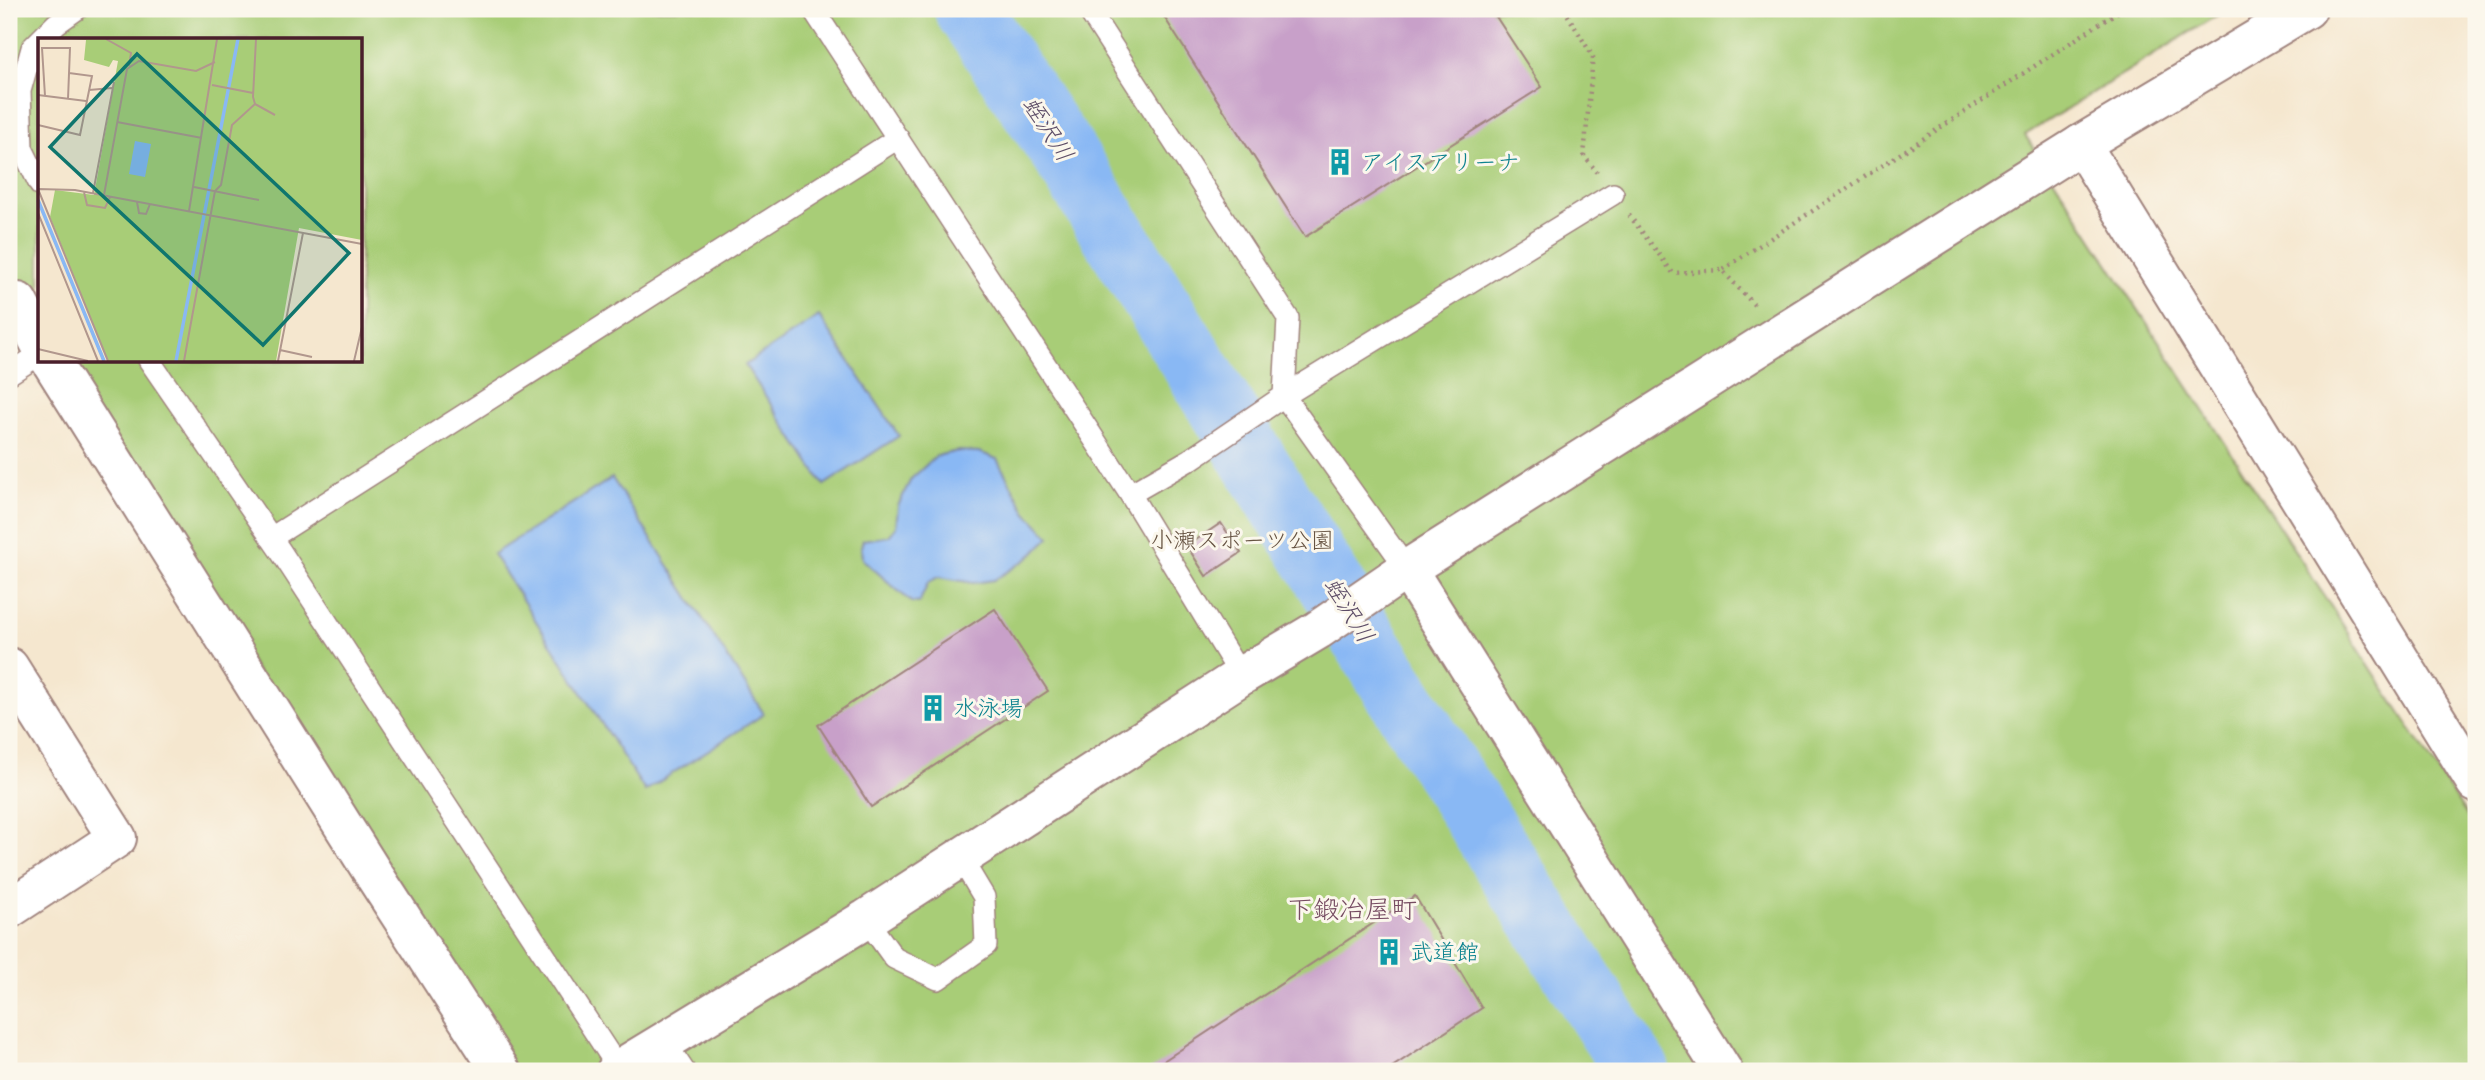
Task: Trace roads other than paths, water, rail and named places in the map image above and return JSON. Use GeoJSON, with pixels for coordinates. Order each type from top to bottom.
{"type":"FeatureCollection","features":[{"type":"Feature","properties":{"kind":"street"},"geometry":{"type":"LineString","coordinates":[[618,1070],[674,1057],[866,919],[1241,676],[1318,630],[1396,577],[2081,144],[2307,9]]}},
{"type":"Feature","properties":{"kind":"street"},"geometry":{"type":"LineString","coordinates":[[2081,144],[2476,783]]}},
{"type":"Feature","properties":{"kind":"street"},"geometry":{"type":"LineString","coordinates":[[18,302],[38,340]]}},
{"type":"Feature","properties":{"kind":"street"},"geometry":{"type":"LineString","coordinates":[[51,362],[376,878],[501,1071]]}},
{"type":"Feature","properties":{"kind":"street"},"geometry":{"type":"LineString","coordinates":[[1396,577],[1723,1071]]}},
{"type":"Feature","properties":{"kind":"street"},"geometry":{"type":"LineString","coordinates":[[9,667],[117,838],[9,909]]}},
{"type":"Feature","properties":{"kind":"lane"},"geometry":{"type":"LineString","coordinates":[[42,38],[77,9]]}},
{"type":"Feature","properties":{"kind":"lane"},"geometry":{"type":"LineString","coordinates":[[813,9],[1130,494],[1241,676]]}},
{"type":"Feature","properties":{"kind":"lane"},"geometry":{"type":"LineString","coordinates":[[1088,9],[1288,318],[1284,396],[1396,577]]}},
{"type":"Feature","properties":{"kind":"lane"},"geometry":{"type":"LineString","coordinates":[[38,42],[32,48],[20,91],[22,148],[38,181]]}},
{"type":"Feature","properties":{"kind":"lane"},"geometry":{"type":"LineString","coordinates":[[9,97],[21,116]]}},
{"type":"Feature","properties":{"kind":"lane"},"geometry":{"type":"LineString","coordinates":[[271,538],[898,138]]}},
{"type":"Feature","properties":{"kind":"lane"},"geometry":{"type":"LineString","coordinates":[[1130,494],[1191,459],[1284,396],[1613,194]]}},
{"type":"Feature","properties":{"kind":"lane"},"geometry":{"type":"LineString","coordinates":[[9,374],[38,355]]}},
{"type":"Feature","properties":{"kind":"lane"},"geometry":{"type":"LineString","coordinates":[[150,362],[271,538],[618,1070]]}},
{"type":"Feature","properties":{"kind":"lane"},"geometry":{"type":"LineString","coordinates":[[866,919],[894,958],[937,979],[986,944],[984,897],[960,857]]}},
{"type":"Feature","properties":{"kind":"water"},"geometry":{"type":"Polygon","coordinates":[[[819,316],[899,436],[824,485],[745,365],[819,316]]]}},
{"type":"Feature","properties":{"kind":"water"},"geometry":{"type":"Polygon","coordinates":[[[958,451],[979,452],[997,459],[1026,512],[1050,537],[1027,559],[994,580],[974,583],[938,577],[928,583],[919,603],[911,602],[862,559],[863,540],[889,536],[896,527],[898,506],[911,479],[936,456],[958,451]]]}},
{"type":"Feature","properties":{"kind":"water"},"geometry":{"type":"Polygon","coordinates":[[[612,478],[764,714],[645,791],[493,554],[612,478]]]}},
{"type":"Feature","properties":{"kind":"waterway","name":"蛭沢川"},"geometry":{"type":"LineString","coordinates":[[967,9],[1065,155],[1408,709],[1637,1071]]}},
{"type":"Feature","properties":{"kind":"place","name":"アイスアリーナ"},"geometry":{"type":"Point","coordinates":[1340,162]}},
{"type":"Feature","properties":{"kind":"place","name":"水泳場"},"geometry":{"type":"Point","coordinates":[933,708]}},
{"type":"Feature","properties":{"kind":"place","name":"武道館"},"geometry":{"type":"Point","coordinates":[1389,952]}},
{"type":"Feature","properties":{"kind":"district","name":"下鍛冶屋町"},"geometry":{"type":"Point","coordinates":[1352,909]}},
{"type":"Feature","properties":{"kind":"park label","name":"小瀬スポーツ公園"},"geometry":{"type":"Point","coordinates":[1242,540]}}]}
